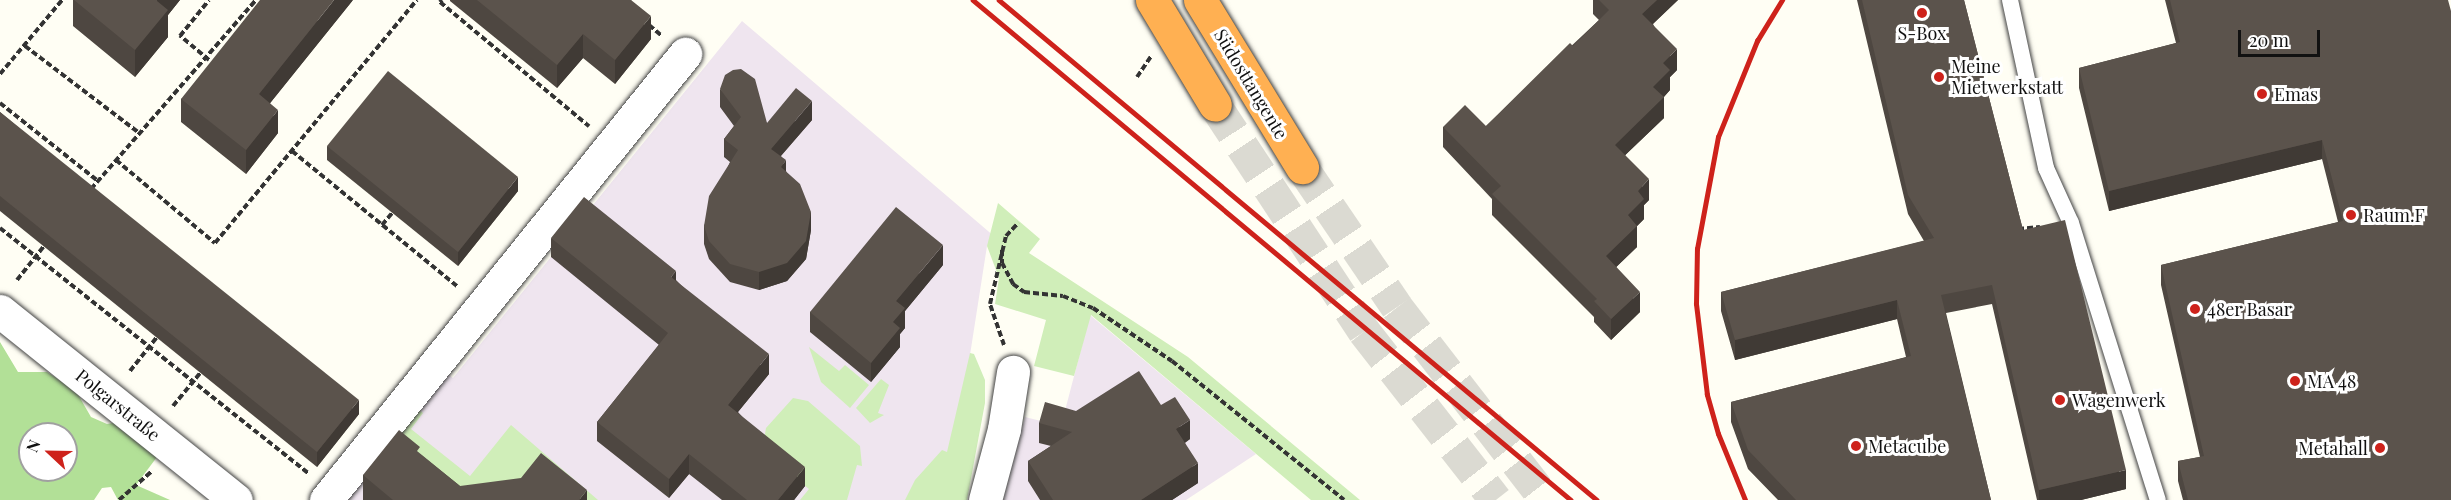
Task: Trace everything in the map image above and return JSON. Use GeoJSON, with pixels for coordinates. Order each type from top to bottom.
{"type":"FeatureCollection","features":[{"type":"Feature","properties":{"kind":"highway"},"geometry":{"type":"LineString","coordinates":[[1152,0],[1215,105]]}},
{"type":"Feature","properties":{"kind":"highway","name":"Südosttangente"},"geometry":{"type":"LineString","coordinates":[[1200,0],[1302,167]]}},
{"type":"Feature","properties":{"kind":"street"},"geometry":{"type":"LineString","coordinates":[[321,490],[685,54]]}},
{"type":"Feature","properties":{"kind":"street","name":"Polgarstraße"},"geometry":{"type":"LineString","coordinates":[[0,311],[236,500]]}},
{"type":"Feature","properties":{"kind":"street"},"geometry":{"type":"LineString","coordinates":[[985,500],[1004,429],[1013,372]]}},
{"type":"Feature","properties":{"kind":"lane"},"geometry":{"type":"LineString","coordinates":[[2010,0],[2046,168],[2071,223],[2158,500]]}},
{"type":"Feature","properties":{"kind":"path"},"geometry":{"type":"LineString","coordinates":[[0,74],[26,46],[62,0]]}},
{"type":"Feature","properties":{"kind":"path"},"geometry":{"type":"LineString","coordinates":[[209,0],[180,36],[208,59],[211,65]]}},
{"type":"Feature","properties":{"kind":"path"},"geometry":{"type":"LineString","coordinates":[[87,194],[139,133],[208,59],[256,0]]}},
{"type":"Feature","properties":{"kind":"path"},"geometry":{"type":"LineString","coordinates":[[116,160],[215,243],[417,0]]}},
{"type":"Feature","properties":{"kind":"path"},"geometry":{"type":"LineString","coordinates":[[440,1],[597,132]]}},
{"type":"Feature","properties":{"kind":"path"},"geometry":{"type":"LineString","coordinates":[[640,18],[685,54]]}},
{"type":"Feature","properties":{"kind":"path"},"geometry":{"type":"LineString","coordinates":[[26,46],[139,133]]}},
{"type":"Feature","properties":{"kind":"path"},"geometry":{"type":"LineString","coordinates":[[0,103],[98,181]]}},
{"type":"Feature","properties":{"kind":"path"},"geometry":{"type":"LineString","coordinates":[[292,151],[466,294]]}},
{"type":"Feature","properties":{"kind":"path"},"geometry":{"type":"LineString","coordinates":[[382,225],[392,213]]}},
{"type":"Feature","properties":{"kind":"path"},"geometry":{"type":"LineString","coordinates":[[1013,372],[990,304],[1006,236],[1018,223]]}},
{"type":"Feature","properties":{"kind":"path"},"geometry":{"type":"LineString","coordinates":[[2014,230],[2071,223]]}},
{"type":"Feature","properties":{"kind":"path"},"geometry":{"type":"LineString","coordinates":[[0,228],[193,382],[321,490]]}},
{"type":"Feature","properties":{"kind":"path"},"geometry":{"type":"LineString","coordinates":[[17,280],[44,246]]}},
{"type":"Feature","properties":{"kind":"path"},"geometry":{"type":"LineString","coordinates":[[1002,250],[1002,263],[1013,284],[1024,292],[1063,296],[1093,308],[1172,361],[1344,500]]}},
{"type":"Feature","properties":{"kind":"path"},"geometry":{"type":"LineString","coordinates":[[130,371],[157,337]]}},
{"type":"Feature","properties":{"kind":"path"},"geometry":{"type":"LineString","coordinates":[[173,406],[201,372]]}},
{"type":"Feature","properties":{"kind":"path"},"geometry":{"type":"LineString","coordinates":[[119,500],[152,471]]}},
{"type":"Feature","properties":{"kind":"shaded area"},"geometry":{"type":"Polygon","coordinates":[[[742,21],[995,237],[987,246],[965,387],[935,500],[336,500],[441,369],[453,378],[742,21]]]}},
{"type":"Feature","properties":{"kind":"shaded area"},"geometry":{"type":"Polygon","coordinates":[[[1090,315],[1256,454],[1186,500],[1003,500],[1025,417],[1061,426],[1090,315]]]}},
{"type":"Feature","properties":{"kind":"green space"},"geometry":{"type":"Polygon","coordinates":[[[998,203],[1040,239],[1029,253],[1188,357],[1360,500],[1311,500],[1091,315],[1074,376],[1034,366],[1046,320],[995,304],[999,278],[987,246],[998,203]]]}},
{"type":"Feature","properties":{"kind":"green space"},"geometry":{"type":"Polygon","coordinates":[[[0,342],[18,372],[47,372],[76,391],[91,417],[107,424],[113,423],[157,457],[136,485],[170,500],[118,500],[111,487],[102,488],[94,500],[0,500],[0,342]]]}},
{"type":"Feature","properties":{"kind":"green space"},"geometry":{"type":"Polygon","coordinates":[[[809,347],[839,371],[845,365],[869,385],[850,408],[821,382],[809,347]]]}},
{"type":"Feature","properties":{"kind":"green space"},"geometry":{"type":"Polygon","coordinates":[[[970,353],[974,354],[985,380],[985,403],[967,500],[905,500],[915,480],[942,450],[947,452],[970,353]]]}},
{"type":"Feature","properties":{"kind":"green space"},"geometry":{"type":"Polygon","coordinates":[[[881,379],[889,385],[878,413],[884,415],[870,423],[856,408],[881,379]]]}},
{"type":"Feature","properties":{"kind":"green space"},"geometry":{"type":"Polygon","coordinates":[[[793,398],[808,401],[860,446],[862,466],[857,465],[847,500],[800,500],[809,489],[762,451],[766,428],[793,398]]]}},
{"type":"Feature","properties":{"kind":"green space"},"geometry":{"type":"Polygon","coordinates":[[[413,404],[423,413],[411,429],[470,476],[511,425],[598,500],[446,500],[383,442],[413,404]]]}},
{"type":"Feature","properties":{"kind":"building"},"geometry":{"type":"Polygon","coordinates":[[[74,0],[157,0],[168,10],[135,50],[74,0]]]}},
{"type":"Feature","properties":{"kind":"building"},"geometry":{"type":"Polygon","coordinates":[[[260,0],[334,0],[259,94],[278,110],[246,150],[181,99],[260,0]]]}},
{"type":"Feature","properties":{"kind":"building"},"geometry":{"type":"Polygon","coordinates":[[[477,0],[631,0],[651,16],[615,60],[583,34],[557,65],[477,0]]]}},
{"type":"Feature","properties":{"kind":"building"},"geometry":{"type":"Polygon","coordinates":[[[1599,0],[1657,0],[1642,14],[1677,49],[1663,63],[1670,70],[1653,87],[1664,97],[1615,145],[1649,179],[1638,191],[1644,199],[1628,215],[1637,226],[1606,256],[1640,292],[1611,319],[1594,301],[1597,299],[1492,194],[1501,186],[1443,127],[1465,105],[1486,126],[1570,43],[1573,46],[1609,10],[1599,0]]]}},
{"type":"Feature","properties":{"kind":"building"},"geometry":{"type":"Polygon","coordinates":[[[1862,0],[1964,0],[2023,230],[2065,220],[2126,470],[2039,490],[1992,285],[1941,295],[1991,500],[1796,500],[1748,450],[1731,402],[1911,356],[1897,300],[1735,340],[1721,292],[1934,238],[1908,195],[1862,0]]]}},
{"type":"Feature","properties":{"kind":"building"},"geometry":{"type":"Polygon","coordinates":[[[2170,0],[2448,0],[2451,11],[2451,500],[2188,500],[2178,461],[2204,456],[2161,265],[2343,221],[2322,140],[2109,191],[2079,68],[2180,42],[2170,0]]]}},
{"type":"Feature","properties":{"kind":"building"},"geometry":{"type":"Polygon","coordinates":[[[741,69],[755,79],[767,123],[796,88],[812,101],[771,149],[786,160],[781,167],[800,184],[811,212],[806,241],[787,263],[759,272],[730,264],[709,241],[704,226],[709,196],[738,150],[724,139],[741,117],[720,89],[725,75],[733,70],[741,69]]]}},
{"type":"Feature","properties":{"kind":"building"},"geometry":{"type":"Polygon","coordinates":[[[388,71],[518,177],[458,252],[327,146],[388,71]]]}},
{"type":"Feature","properties":{"kind":"building"},"geometry":{"type":"Polygon","coordinates":[[[0,112],[359,400],[317,452],[0,196],[0,112]]]}},
{"type":"Feature","properties":{"kind":"building"},"geometry":{"type":"Polygon","coordinates":[[[584,197],[676,271],[671,277],[769,354],[728,405],[805,467],[778,500],[747,500],[689,454],[669,479],[597,422],[668,333],[551,238],[584,197]]]}},
{"type":"Feature","properties":{"kind":"building"},"geometry":{"type":"Polygon","coordinates":[[[896,207],[943,245],[896,301],[905,308],[893,322],[900,328],[871,363],[810,312],[896,207]]]}},
{"type":"Feature","properties":{"kind":"building"},"geometry":{"type":"Polygon","coordinates":[[[1139,371],[1161,405],[1175,397],[1190,420],[1176,429],[1198,463],[1141,500],[1053,500],[1028,461],[1072,432],[1039,423],[1045,402],[1076,411],[1139,371]]]}},
{"type":"Feature","properties":{"kind":"building"},"geometry":{"type":"Polygon","coordinates":[[[399,430],[420,447],[417,451],[460,486],[521,478],[541,453],[587,490],[579,500],[393,500],[363,475],[399,430]]]}},
{"type":"Feature","properties":{"kind":"tunnel"},"geometry":{"type":"LineString","coordinates":[[1215,105],[1364,331],[1496,500]]}},
{"type":"Feature","properties":{"kind":"tunnel"},"geometry":{"type":"LineString","coordinates":[[1302,167],[1397,307],[1546,500]]}},
{"type":"Feature","properties":{"kind":"railway"},"geometry":{"type":"LineString","coordinates":[[973,0],[1571,500]]}},
{"type":"Feature","properties":{"kind":"railway"},"geometry":{"type":"LineString","coordinates":[[999,0],[1597,500]]}},
{"type":"Feature","properties":{"kind":"railway"},"geometry":{"type":"LineString","coordinates":[[1745,500],[1718,434],[1707,395],[1696,304],[1697,249],[1718,137],[1757,41],[1782,0]]}},
{"type":"Feature","properties":{"kind":"place","name":"S-Box"},"geometry":{"type":"Point","coordinates":[1922,13]}},
{"type":"Feature","properties":{"kind":"place","name":"Meine Mietwerkstatt"},"geometry":{"type":"Point","coordinates":[1939,77]}},
{"type":"Feature","properties":{"kind":"place","name":"Emas"},"geometry":{"type":"Point","coordinates":[2262,94]}},
{"type":"Feature","properties":{"kind":"place","name":"Raum.F"},"geometry":{"type":"Point","coordinates":[2351,215]}},
{"type":"Feature","properties":{"kind":"place","name":"48er Basar"},"geometry":{"type":"Point","coordinates":[2195,309]}},
{"type":"Feature","properties":{"kind":"place","name":"MA 48"},"geometry":{"type":"Point","coordinates":[2295,381]}},
{"type":"Feature","properties":{"kind":"place","name":"Wagenwerk"},"geometry":{"type":"Point","coordinates":[2060,400]}},
{"type":"Feature","properties":{"kind":"place","name":"Metacube"},"geometry":{"type":"Point","coordinates":[1856,446]}},
{"type":"Feature","properties":{"kind":"place","name":"Metahall"},"geometry":{"type":"Point","coordinates":[2380,448]}}]}
